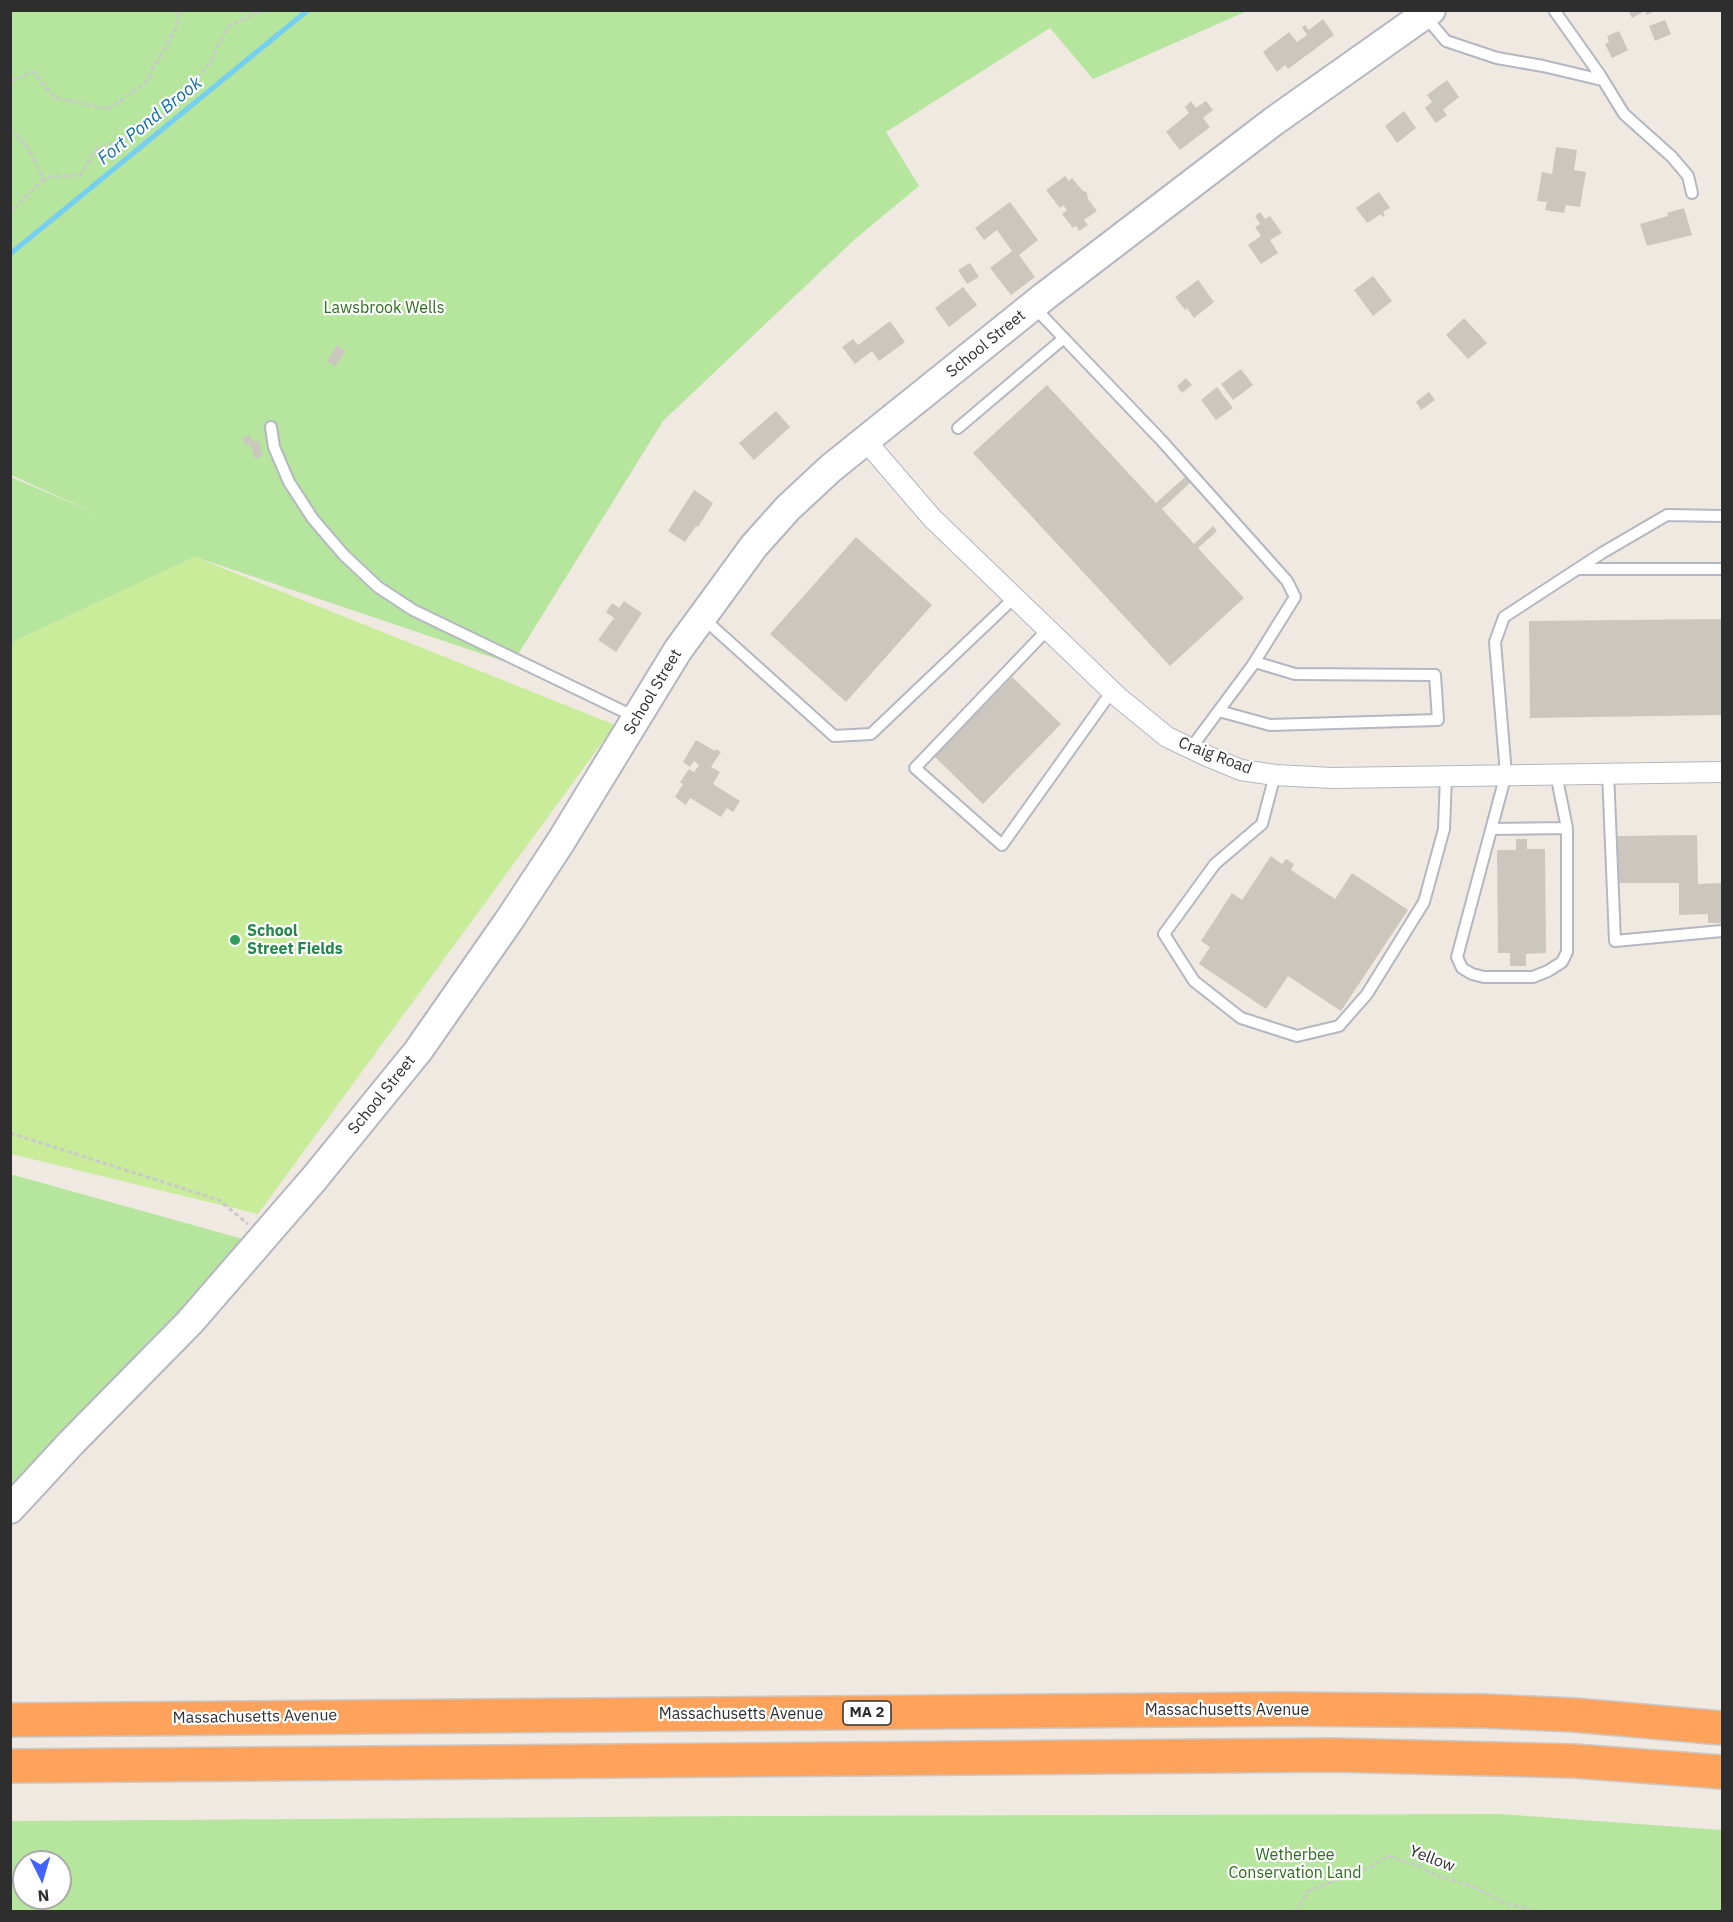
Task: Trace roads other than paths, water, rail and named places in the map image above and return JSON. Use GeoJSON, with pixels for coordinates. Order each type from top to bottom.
{"type":"FeatureCollection","features":[{"type":"Feature","properties":{"kind":"highway","name":"Massachusetts Avenue"},"geometry":{"type":"LineString","coordinates":[[10,1720],[1286,1709],[1574,1715],[1722,1728]]}},
{"type":"Feature","properties":{"kind":"highway"},"geometry":{"type":"LineString","coordinates":[[10,1766],[1333,1755],[1574,1761],[1722,1772]]}},
{"type":"Feature","properties":{"kind":"street","name":"School Street"},"geometry":{"type":"LineString","coordinates":[[10,1509],[71,1443],[190,1322],[313,1180],[418,1051],[510,919],[638,718],[678,650],[754,546],[788,508],[831,468],[1033,306],[1274,121],[1427,12]]}},
{"type":"Feature","properties":{"kind":"street","name":"Craig Road"},"geometry":{"type":"LineString","coordinates":[[865,440],[932,518],[1112,691],[1167,737],[1241,770],[1275,775],[1332,777],[1722,772]]}},
{"type":"Feature","properties":{"kind":"lane"},"geometry":{"type":"LineString","coordinates":[[1554,10],[1624,114],[1672,157],[1688,176],[1692,193]]}},
{"type":"Feature","properties":{"kind":"lane"},"geometry":{"type":"LineString","coordinates":[[1427,12],[1446,41],[1497,58],[1544,66],[1602,80]]}},
{"type":"Feature","properties":{"kind":"lane"},"geometry":{"type":"LineString","coordinates":[[1033,306],[1162,441],[1287,581],[1295,597],[1255,662],[1191,748]]}},
{"type":"Feature","properties":{"kind":"lane"},"geometry":{"type":"LineString","coordinates":[[958,428],[1064,338]]}},
{"type":"Feature","properties":{"kind":"lane"},"geometry":{"type":"LineString","coordinates":[[271,427],[274,447],[289,482],[313,519],[344,555],[378,587],[413,610],[638,718]]}},
{"type":"Feature","properties":{"kind":"lane"},"geometry":{"type":"LineString","coordinates":[[1556,774],[1567,828],[1568,952],[1562,962],[1533,977],[1472,974],[1462,968],[1457,957],[1506,774],[1495,642],[1504,617],[1667,515],[1722,516]]}},
{"type":"Feature","properties":{"kind":"lane"},"geometry":{"type":"LineString","coordinates":[[1578,569],[1722,569]]}},
{"type":"Feature","properties":{"kind":"lane"},"geometry":{"type":"LineString","coordinates":[[701,617],[834,736],[871,734],[1015,597]]}},
{"type":"Feature","properties":{"kind":"lane"},"geometry":{"type":"LineString","coordinates":[[1048,629],[915,768],[1002,845],[1112,691]]}},
{"type":"Feature","properties":{"kind":"lane"},"geometry":{"type":"LineString","coordinates":[[1219,711],[1270,725],[1438,720],[1435,675],[1295,674],[1255,662]]}},
{"type":"Feature","properties":{"kind":"lane"},"geometry":{"type":"LineString","coordinates":[[1608,772],[1615,941],[1722,931]]}},
{"type":"Feature","properties":{"kind":"lane"},"geometry":{"type":"LineString","coordinates":[[1275,775],[1262,824],[1215,864],[1164,934],[1194,981],[1241,1018],[1297,1036],[1339,1026],[1367,994],[1424,902],[1444,829],[1446,776]]}},
{"type":"Feature","properties":{"kind":"lane"},"geometry":{"type":"LineString","coordinates":[[1492,829],[1567,828]]}},
{"type":"Feature","properties":{"kind":"waterway","name":"Fort Pond Brook"},"geometry":{"type":"LineString","coordinates":[[10,254],[308,10]]}},
{"type":"Feature","properties":{"kind":"place","name":"School Street Fields"},"geometry":{"type":"Point","coordinates":[235,940]}},
{"type":"Feature","properties":{"kind":"park label","name":"Lawsbrook Wells"},"geometry":{"type":"Point","coordinates":[384,308]}},
{"type":"Feature","properties":{"kind":"park label","name":"Wetherbee Conservation Land"},"geometry":{"type":"Point","coordinates":[1295,1864]}}]}
